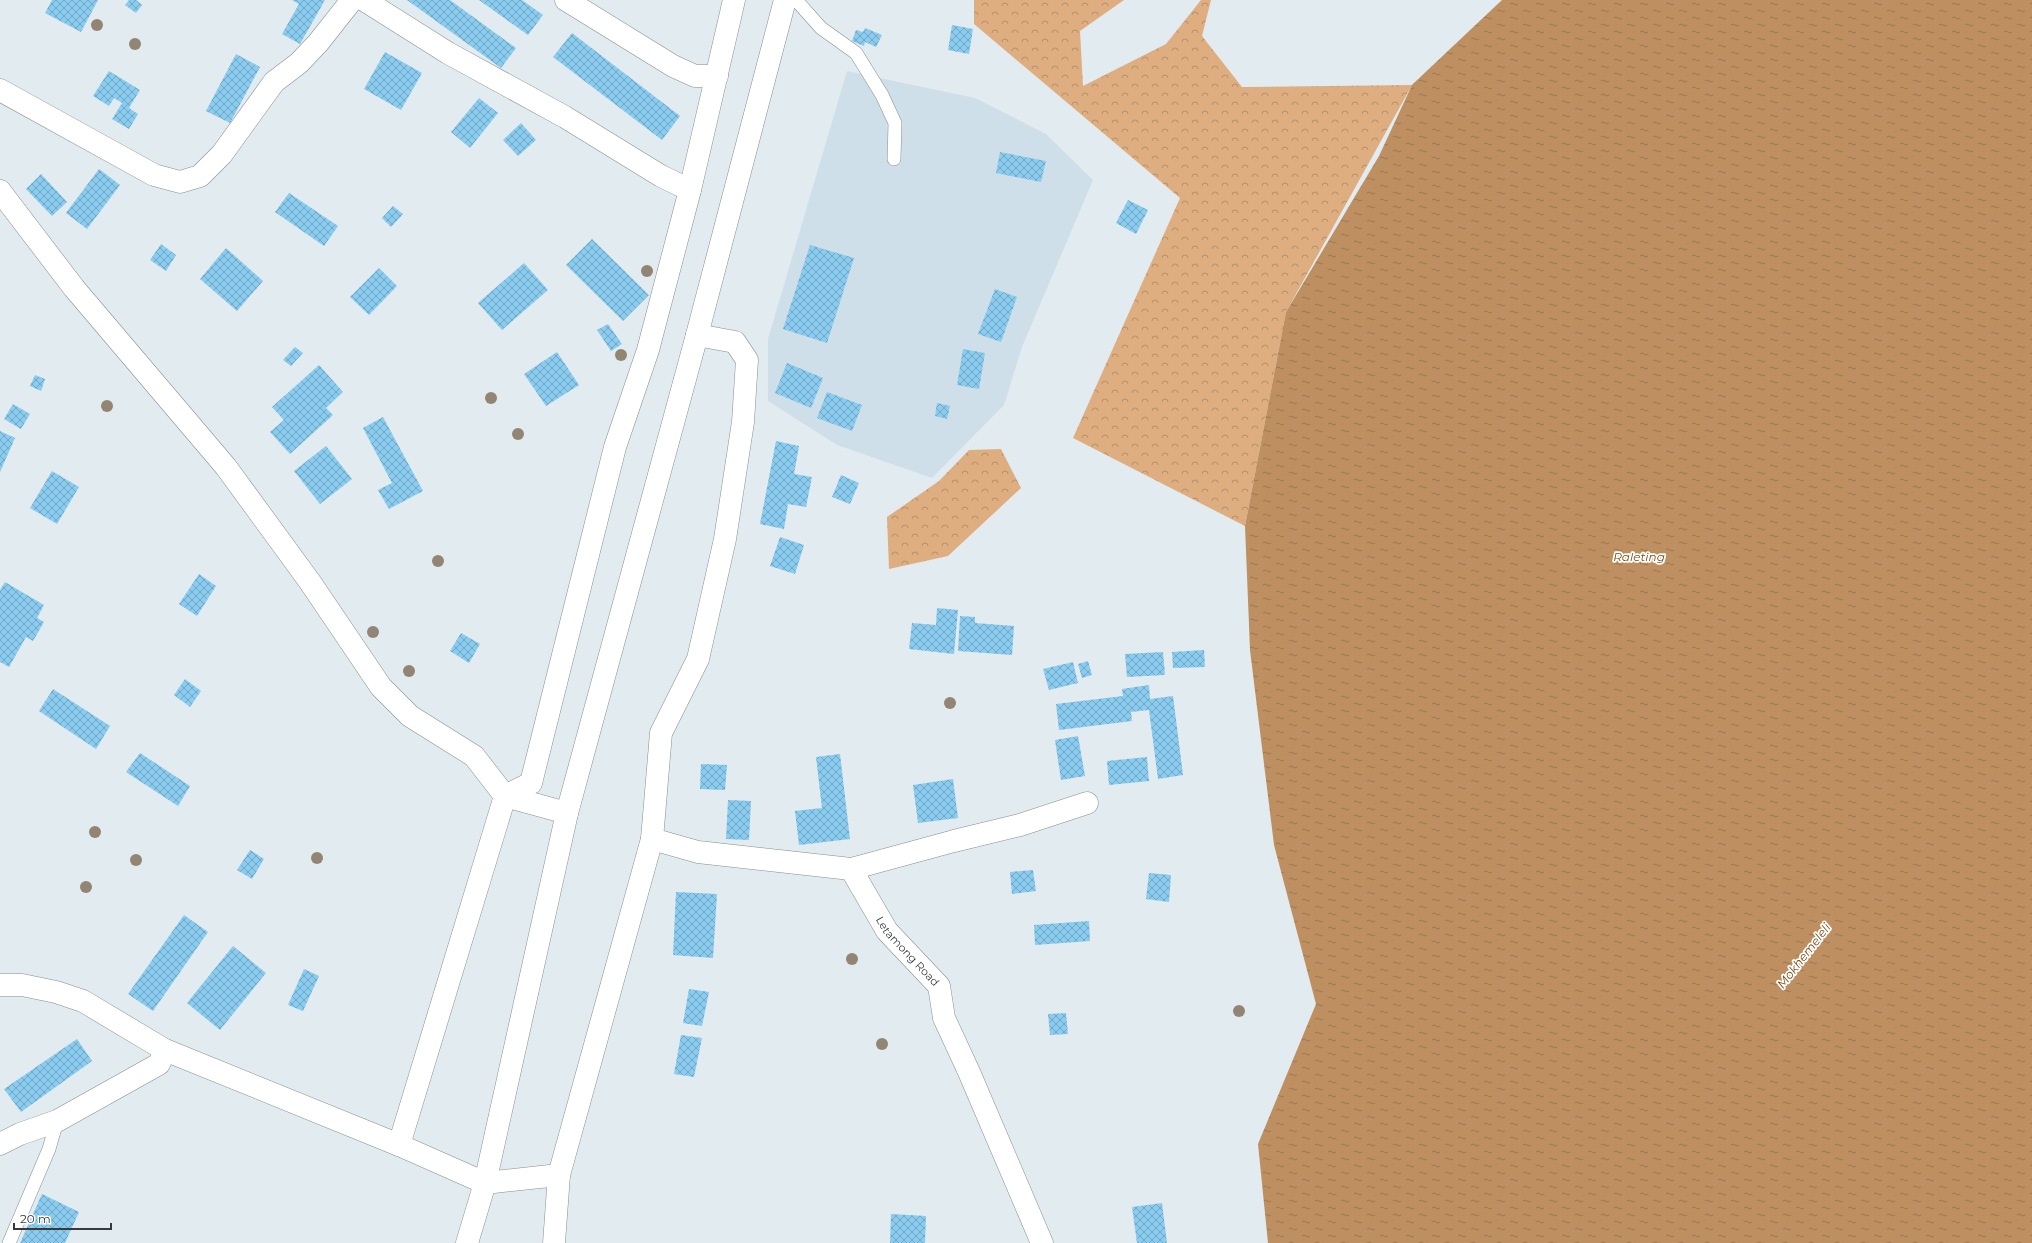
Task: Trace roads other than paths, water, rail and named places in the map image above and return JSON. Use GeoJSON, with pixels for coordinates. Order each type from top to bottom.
{"type":"FeatureCollection","features":[{"type":"Feature","properties":{"kind":"street"},"geometry":{"type":"LineString","coordinates":[[0,90],[154,175],[180,182],[200,176],[222,154],[274,82],[304,58],[352,0]]}},
{"type":"Feature","properties":{"kind":"street"},"geometry":{"type":"LineString","coordinates":[[364,0],[448,53],[565,117],[661,176],[690,190]]}},
{"type":"Feature","properties":{"kind":"street"},"geometry":{"type":"LineString","coordinates":[[566,0],[673,66],[695,76],[716,76]]}},
{"type":"Feature","properties":{"kind":"street"},"geometry":{"type":"LineString","coordinates":[[399,1145],[505,796],[531,783],[615,447],[648,350],[690,190],[734,0]]}},
{"type":"Feature","properties":{"kind":"street"},"geometry":{"type":"LineString","coordinates":[[467,1243],[485,1183],[567,813],[697,335],[785,0]]}},
{"type":"Feature","properties":{"kind":"street"},"geometry":{"type":"LineString","coordinates":[[0,191],[74,288],[226,467],[310,582],[381,687],[410,716],[474,756],[505,796],[567,813]]}},
{"type":"Feature","properties":{"kind":"street"},"geometry":{"type":"LineString","coordinates":[[554,1243],[559,1175],[652,839],[661,734],[698,659],[725,539],[743,422],[747,360],[735,342],[697,335]]}},
{"type":"Feature","properties":{"kind":"street"},"geometry":{"type":"LineString","coordinates":[[652,839],[698,852],[851,869],[1020,825],[1087,803]]}},
{"type":"Feature","properties":{"kind":"street","name":"Letamong Road"},"geometry":{"type":"LineString","coordinates":[[851,869],[887,931],[940,986],[944,1018],[972,1079],[1042,1243]]}},
{"type":"Feature","properties":{"kind":"street"},"geometry":{"type":"LineString","coordinates":[[0,986],[22,984],[56,992],[84,1001],[165,1050],[399,1145],[485,1183],[559,1175]]}},
{"type":"Feature","properties":{"kind":"street"},"geometry":{"type":"LineString","coordinates":[[0,1144],[20,1134],[57,1121],[159,1064],[165,1050]]}},
{"type":"Feature","properties":{"kind":"lane"},"geometry":{"type":"LineString","coordinates":[[796,0],[821,28],[856,53],[882,94],[895,123],[894,159]]}},
{"type":"Feature","properties":{"kind":"lane"},"geometry":{"type":"LineString","coordinates":[[9,1243],[49,1149],[57,1121]]}},
{"type":"Feature","properties":{"kind":"water","name":"Raleting"},"geometry":{"type":"Polygon","coordinates":[[[1502,0],[2032,0],[2032,1243],[1268,1243],[1258,1144],[1316,1004],[1274,845],[1250,650],[1245,526],[1286,312],[1379,156],[1412,85],[1502,0]]]}},
{"type":"Feature","properties":{"kind":"water label","name":"Mokhemeleli"},"geometry":{"type":"Point","coordinates":[1804,956]}}]}
